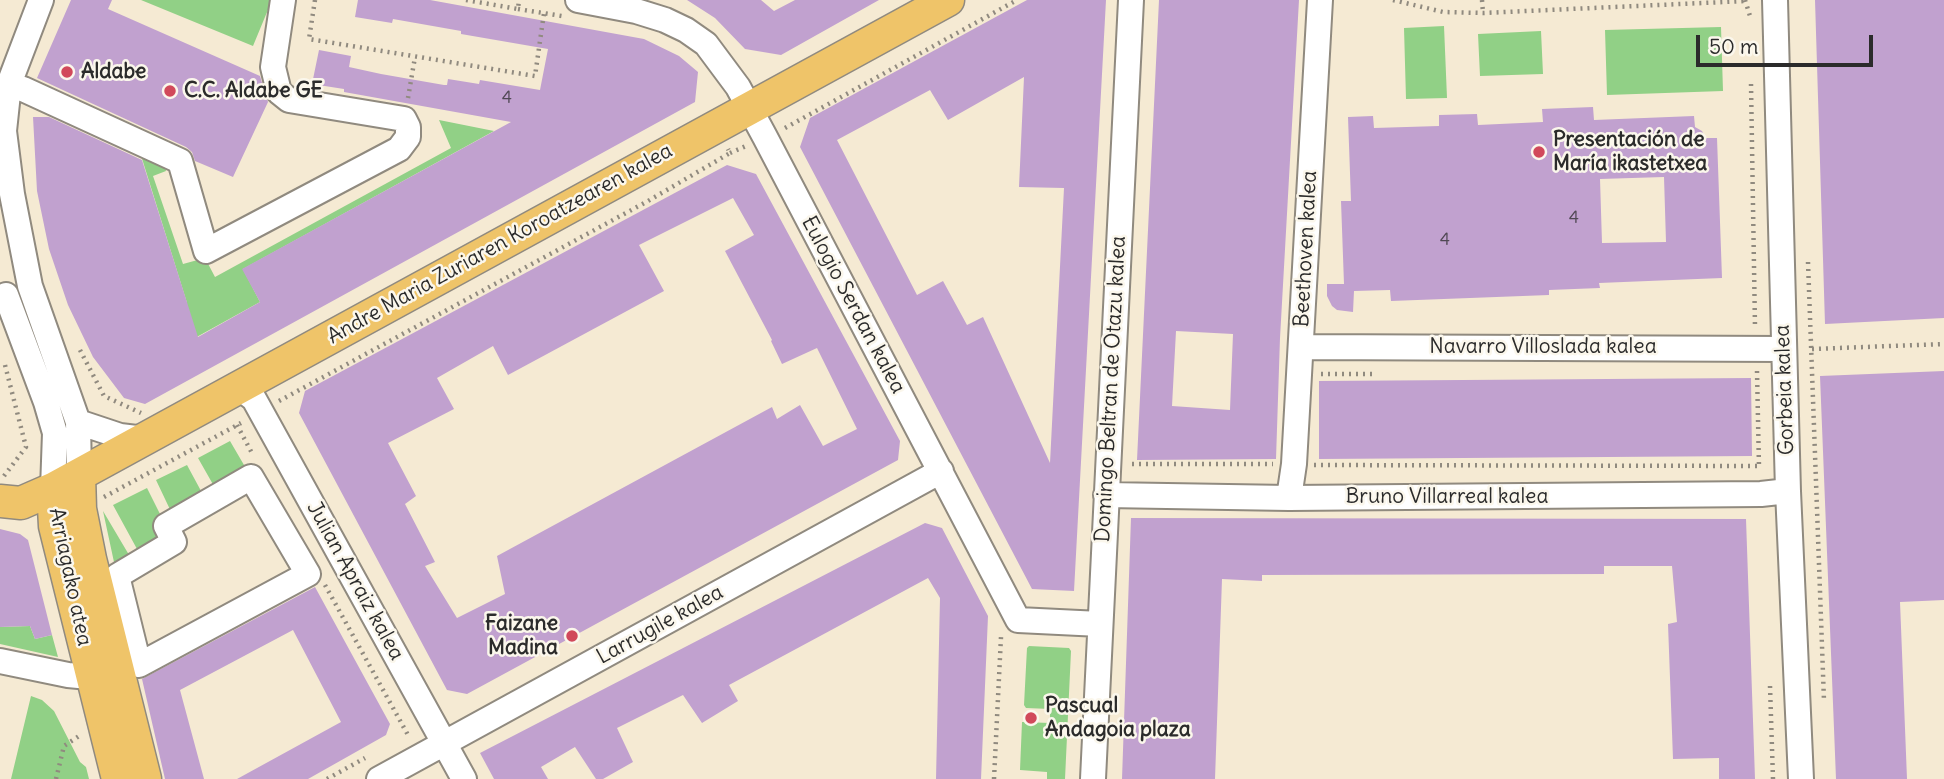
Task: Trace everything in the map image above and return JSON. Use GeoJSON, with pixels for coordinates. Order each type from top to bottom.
{"type":"FeatureCollection","features":[{"type":"Feature","properties":{"kind":"main road","name":"Andre Maria Zuriaren Koroatzearen kalea"},"geometry":{"type":"LineString","coordinates":[[1,490],[21,503],[66,482],[143,426],[240,388],[948,0]]}},
{"type":"Feature","properties":{"kind":"main road","name":"Arriagako atea"},"geometry":{"type":"LineString","coordinates":[[66,482],[55,526],[118,779]]}},
{"type":"Feature","properties":{"kind":"main road","name":"Arriagako atea"},"geometry":{"type":"LineString","coordinates":[[66,482],[80,509],[145,779]]}},
{"type":"Feature","properties":{"kind":"street","name":"Arriagako atea"},"geometry":{"type":"LineString","coordinates":[[41,0],[8,71],[4,131],[6,195],[30,286],[78,422],[66,482]]}},
{"type":"Feature","properties":{"kind":"street"},"geometry":{"type":"LineString","coordinates":[[8,71],[23,89],[180,161],[206,251],[399,149],[408,137],[408,127],[404,119],[289,100],[279,92],[273,66],[283,0]]}},
{"type":"Feature","properties":{"kind":"street","name":"Domingo Beltran de Otazu kalea"},"geometry":{"type":"LineString","coordinates":[[1093,779],[1131,0]]}},
{"type":"Feature","properties":{"kind":"street","name":"Beethoven kalea"},"geometry":{"type":"LineString","coordinates":[[1289,498],[1294,464],[1320,0]]}},
{"type":"Feature","properties":{"kind":"street","name":"Gorbeia kalea"},"geometry":{"type":"LineString","coordinates":[[1774,0],[1788,491],[1801,779]]}},
{"type":"Feature","properties":{"kind":"street","name":"Eulogio Serdan kalea"},"geometry":{"type":"LineString","coordinates":[[575,9],[636,11],[665,20],[706,44],[723,65],[749,108],[755,142],[941,471],[1018,620],[1100,624]]}},
{"type":"Feature","properties":{"kind":"street"},"geometry":{"type":"LineString","coordinates":[[3,296],[30,286]]}},
{"type":"Feature","properties":{"kind":"street","name":"Arriagako atea"},"geometry":{"type":"LineString","coordinates":[[3,296],[46,402],[66,482]]}},
{"type":"Feature","properties":{"kind":"street","name":"Navarro Villoslada kalea"},"geometry":{"type":"LineString","coordinates":[[1301,347],[1784,349]]}},
{"type":"Feature","properties":{"kind":"street","name":"Julian Apraiz kalea"},"geometry":{"type":"LineString","coordinates":[[240,388],[254,400],[261,412],[464,779]]}},
{"type":"Feature","properties":{"kind":"street"},"geometry":{"type":"LineString","coordinates":[[78,422],[120,436],[143,426]]}},
{"type":"Feature","properties":{"kind":"street","name":"Larrugile kalea"},"geometry":{"type":"LineString","coordinates":[[379,779],[941,471]]}},
{"type":"Feature","properties":{"kind":"street"},"geometry":{"type":"LineString","coordinates":[[251,477],[308,574],[139,665],[117,576],[174,541],[166,526],[251,477]]}},
{"type":"Feature","properties":{"kind":"street","name":"Bruno Villarreal kalea"},"geometry":{"type":"LineString","coordinates":[[1106,495],[1289,498],[1761,494],[1788,491]]}},
{"type":"Feature","properties":{"kind":"street"},"geometry":{"type":"LineString","coordinates":[[0,661],[68,675],[100,678],[104,683],[129,779]]}},
{"type":"Feature","properties":{"kind":"path"},"geometry":{"type":"LineString","coordinates":[[315,0],[309,39],[535,76],[544,13]]}},
{"type":"Feature","properties":{"kind":"path"},"geometry":{"type":"LineString","coordinates":[[466,0],[544,13],[575,9]]}},
{"type":"Feature","properties":{"kind":"path"},"geometry":{"type":"LineString","coordinates":[[517,9],[519,0]]}},
{"type":"Feature","properties":{"kind":"path"},"geometry":{"type":"LineString","coordinates":[[257,461],[237,425],[636,208],[730,153],[1017,0]]}},
{"type":"Feature","properties":{"kind":"path"},"geometry":{"type":"LineString","coordinates":[[1393,0],[1443,12],[1483,13],[1746,1]]}},
{"type":"Feature","properties":{"kind":"path"},"geometry":{"type":"LineString","coordinates":[[1482,0],[1483,13]]}},
{"type":"Feature","properties":{"kind":"path"},"geometry":{"type":"LineString","coordinates":[[404,119],[415,57]]}},
{"type":"Feature","properties":{"kind":"path"},"geometry":{"type":"LineString","coordinates":[[714,126],[730,153]]}},
{"type":"Feature","properties":{"kind":"path"},"geometry":{"type":"LineString","coordinates":[[751,159],[755,142]]}},
{"type":"Feature","properties":{"kind":"path"},"geometry":{"type":"LineString","coordinates":[[1808,258],[1824,711]]}},
{"type":"Feature","properties":{"kind":"path"},"geometry":{"type":"LineString","coordinates":[[1812,349],[1944,344]]}},
{"type":"Feature","properties":{"kind":"path"},"geometry":{"type":"LineString","coordinates":[[79,348],[104,396],[143,426]]}},
{"type":"Feature","properties":{"kind":"path"},"geometry":{"type":"LineString","coordinates":[[1,490],[26,447],[3,361]]}},
{"type":"Feature","properties":{"kind":"path"},"geometry":{"type":"LineString","coordinates":[[1133,454],[1132,465],[1278,464]]}},
{"type":"Feature","properties":{"kind":"path"},"geometry":{"type":"LineString","coordinates":[[1310,465],[1759,466]]}},
{"type":"Feature","properties":{"kind":"path"},"geometry":{"type":"LineString","coordinates":[[323,580],[408,735],[432,720]]}},
{"type":"Feature","properties":{"kind":"path"},"geometry":{"type":"LineString","coordinates":[[994,779],[1001,632]]}},
{"type":"Feature","properties":{"kind":"path"},"geometry":{"type":"LineString","coordinates":[[1000,642],[1013,642]]}},
{"type":"Feature","properties":{"kind":"path"},"geometry":{"type":"LineString","coordinates":[[55,779],[64,746],[83,733]]}},
{"type":"Feature","properties":{"kind":"green space"},"geometry":{"type":"Polygon","coordinates":[[[141,0],[272,0],[253,46],[141,0]]]}},
{"type":"Feature","properties":{"kind":"green space"},"geometry":{"type":"Polygon","coordinates":[[[1444,26],[1447,98],[1406,99],[1404,28],[1444,26]]]}},
{"type":"Feature","properties":{"kind":"green space"},"geometry":{"type":"Polygon","coordinates":[[[1721,27],[1723,91],[1607,95],[1605,30],[1721,27]]]}},
{"type":"Feature","properties":{"kind":"green space"},"geometry":{"type":"Polygon","coordinates":[[[1541,31],[1543,74],[1480,76],[1478,34],[1541,31]]]}},
{"type":"Feature","properties":{"kind":"green space"},"geometry":{"type":"Polygon","coordinates":[[[439,120],[494,131],[243,269],[260,302],[146,365],[187,303],[139,149],[163,160],[166,171],[153,176],[183,264],[205,258],[215,277],[451,148],[439,120]]]}},
{"type":"Feature","properties":{"kind":"green space"},"geometry":{"type":"Polygon","coordinates":[[[230,441],[251,477],[219,495],[198,458],[230,441]]]}},
{"type":"Feature","properties":{"kind":"green space"},"geometry":{"type":"Polygon","coordinates":[[[187,465],[207,502],[175,520],[156,480],[187,465]]]}},
{"type":"Feature","properties":{"kind":"green space"},"geometry":{"type":"Polygon","coordinates":[[[147,488],[174,542],[143,560],[113,505],[147,488]]]}},
{"type":"Feature","properties":{"kind":"green space"},"geometry":{"type":"Polygon","coordinates":[[[103,511],[135,565],[117,576],[103,511]]]}},
{"type":"Feature","properties":{"kind":"green space"},"geometry":{"type":"Polygon","coordinates":[[[30,626],[35,639],[52,635],[58,657],[0,644],[0,627],[30,626]]]}},
{"type":"Feature","properties":{"kind":"green space"},"geometry":{"type":"Polygon","coordinates":[[[1029,646],[1069,648],[1071,651],[1065,779],[1047,779],[1047,772],[1020,770],[1022,722],[1050,723],[1050,709],[1026,708],[1024,705],[1029,646]]]}},
{"type":"Feature","properties":{"kind":"green space"},"geometry":{"type":"Polygon","coordinates":[[[31,696],[42,700],[54,711],[80,762],[86,767],[89,779],[11,779],[31,696]]]}},
{"type":"Feature","properties":{"kind":"building","name":"C.C. Aldabe GE"},"geometry":{"type":"Polygon","coordinates":[[[71,0],[112,0],[108,9],[260,76],[268,102],[233,177],[195,161],[192,152],[186,147],[37,78],[71,0]]]}},
{"type":"Feature","properties":{"kind":"building"},"geometry":{"type":"Polygon","coordinates":[[[358,0],[430,0],[644,39],[679,56],[698,72],[695,102],[145,404],[124,398],[93,357],[68,305],[49,249],[37,191],[33,117],[49,117],[142,160],[198,337],[260,302],[242,269],[511,122],[312,84],[319,50],[351,56],[349,67],[381,74],[444,85],[447,85],[448,79],[479,84],[480,80],[540,90],[548,49],[393,19],[392,23],[355,17],[358,0]]]}},
{"type":"Feature","properties":{"kind":"building"},"geometry":{"type":"Polygon","coordinates":[[[687,0],[761,0],[774,11],[795,0],[879,0],[781,55],[745,49],[715,18],[687,0]]]}},
{"type":"Feature","properties":{"kind":"building"},"geometry":{"type":"Polygon","coordinates":[[[1027,0],[1106,0],[1074,591],[1032,589],[800,147],[810,118],[1027,0]],[[1024,77],[948,120],[930,90],[837,140],[917,295],[943,281],[967,325],[983,317],[1050,463],[1064,188],[1019,187],[1024,77]]]}},
{"type":"Feature","properties":{"kind":"building"},"geometry":{"type":"Polygon","coordinates":[[[1159,0],[1299,0],[1276,459],[1137,460],[1159,0]],[[1176,331],[1172,406],[1230,410],[1233,334],[1176,331]]]}},
{"type":"Feature","properties":{"kind":"building"},"geometry":{"type":"Polygon","coordinates":[[[1815,0],[1944,0],[1944,318],[1825,324],[1815,0]]]}},
{"type":"Feature","properties":{"kind":"building"},"geometry":{"type":"Polygon","coordinates":[[[1593,107],[1594,120],[1694,116],[1695,127],[1702,131],[1706,138],[1717,138],[1722,278],[1599,283],[1600,288],[1549,290],[1549,295],[1391,301],[1390,290],[1354,291],[1353,312],[1337,310],[1332,306],[1327,296],[1327,284],[1344,284],[1341,201],[1351,201],[1348,117],[1373,116],[1374,128],[1439,126],[1439,115],[1477,114],[1478,125],[1543,122],[1542,109],[1593,107]],[[1664,177],[1600,179],[1602,243],[1666,242],[1664,177]]]}},
{"type":"Feature","properties":{"kind":"building"},"geometry":{"type":"Polygon","coordinates":[[[727,165],[756,174],[900,441],[898,460],[467,694],[447,690],[299,413],[305,391],[727,165]],[[733,198],[639,245],[664,291],[508,375],[493,346],[437,378],[454,409],[388,443],[416,496],[405,504],[435,562],[425,566],[457,618],[505,594],[497,556],[772,407],[777,419],[800,405],[823,446],[857,429],[817,348],[782,364],[725,251],[754,235],[733,198]]]}},
{"type":"Feature","properties":{"kind":"building"},"geometry":{"type":"Polygon","coordinates":[[[1944,371],[1944,600],[1900,602],[1907,779],[1836,779],[1820,376],[1944,371]]]}},
{"type":"Feature","properties":{"kind":"building"},"geometry":{"type":"Polygon","coordinates":[[[1751,378],[1752,456],[1319,459],[1319,381],[1751,378]]]}},
{"type":"Feature","properties":{"kind":"building"},"geometry":{"type":"Polygon","coordinates":[[[1131,518],[1746,519],[1755,779],[1719,779],[1719,758],[1673,759],[1668,624],[1677,622],[1672,566],[1604,566],[1604,574],[1262,575],[1262,581],[1222,579],[1215,779],[1122,779],[1131,518]]]}},
{"type":"Feature","properties":{"kind":"building"},"geometry":{"type":"Polygon","coordinates":[[[925,523],[942,528],[988,616],[981,779],[936,779],[940,598],[928,578],[729,685],[738,701],[702,723],[683,695],[617,728],[633,762],[603,779],[596,779],[575,747],[541,767],[548,779],[494,779],[480,753],[925,523]]]}},
{"type":"Feature","properties":{"kind":"building"},"geometry":{"type":"Polygon","coordinates":[[[0,529],[20,534],[28,540],[52,635],[35,639],[30,626],[0,627],[0,529]]]}},
{"type":"Feature","properties":{"kind":"building"},"geometry":{"type":"Polygon","coordinates":[[[315,587],[390,724],[386,735],[308,779],[237,779],[341,722],[293,630],[180,690],[204,779],[165,779],[142,679],[315,587]]]}},
{"type":"Feature","properties":{"kind":"place","name":"Aldabe"},"geometry":{"type":"Point","coordinates":[67,72]}},
{"type":"Feature","properties":{"kind":"place","name":"C.C. Aldabe GE"},"geometry":{"type":"Point","coordinates":[170,91]}},
{"type":"Feature","properties":{"kind":"place","name":"Presentación de María ikastetxea"},"geometry":{"type":"Point","coordinates":[1539,152]}},
{"type":"Feature","properties":{"kind":"place","name":"Faizane Madina"},"geometry":{"type":"Point","coordinates":[572,636]}},
{"type":"Feature","properties":{"kind":"place","name":"Pascual Andagoia plaza"},"geometry":{"type":"Point","coordinates":[1031,718]}}]}
